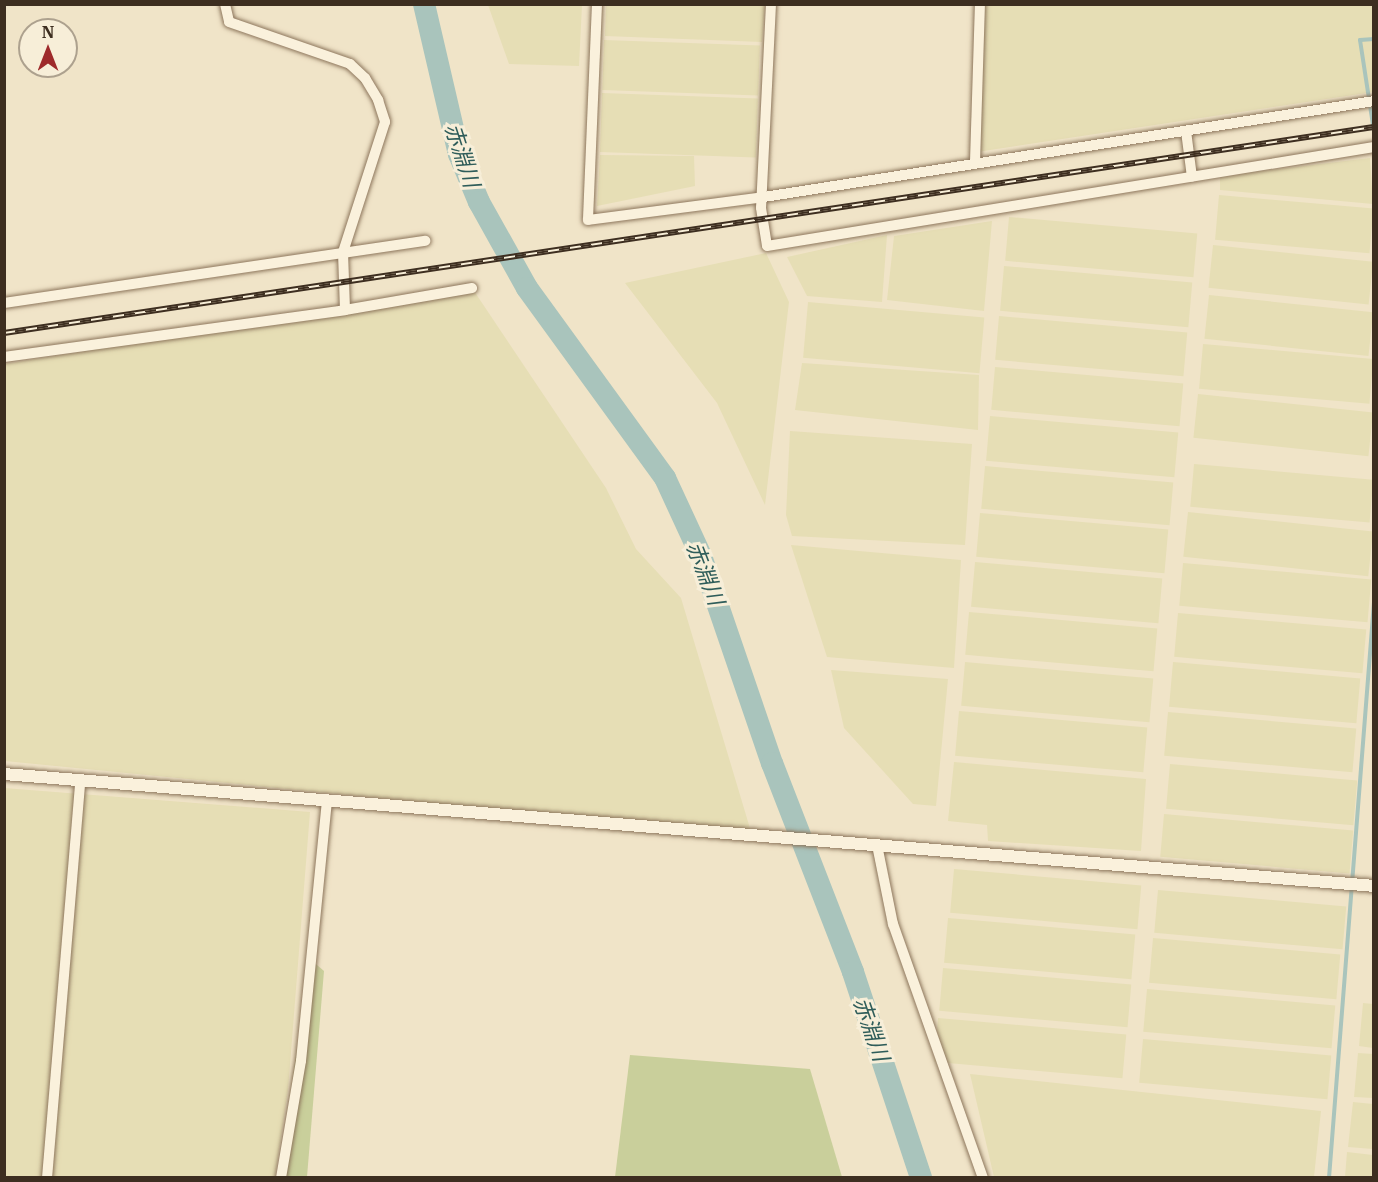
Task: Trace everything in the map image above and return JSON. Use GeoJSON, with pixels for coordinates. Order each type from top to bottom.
{"type":"FeatureCollection","features":[{"type":"Feature","properties":{"kind":"street"},"geometry":{"type":"LineString","coordinates":[[225,4],[229,22],[350,64],[365,78],[378,100],[385,122],[343,252],[345,310]]}},
{"type":"Feature","properties":{"kind":"street"},"geometry":{"type":"LineString","coordinates":[[597,4],[588,219],[764,197],[1374,101]]}},
{"type":"Feature","properties":{"kind":"street"},"geometry":{"type":"LineString","coordinates":[[771,4],[764,197],[761,208],[767,246],[1374,147]]}},
{"type":"Feature","properties":{"kind":"street"},"geometry":{"type":"LineString","coordinates":[[975,162],[980,4]]}},
{"type":"Feature","properties":{"kind":"street"},"geometry":{"type":"LineString","coordinates":[[1186,130],[1192,177]]}},
{"type":"Feature","properties":{"kind":"street"},"geometry":{"type":"LineString","coordinates":[[4,303],[425,241]]}},
{"type":"Feature","properties":{"kind":"street"},"geometry":{"type":"LineString","coordinates":[[4,357],[345,310],[472,288]]}},
{"type":"Feature","properties":{"kind":"street"},"geometry":{"type":"LineString","coordinates":[[4,774],[1374,886]]}},
{"type":"Feature","properties":{"kind":"street"},"geometry":{"type":"LineString","coordinates":[[47,1178],[80,781]]}},
{"type":"Feature","properties":{"kind":"street"},"geometry":{"type":"LineString","coordinates":[[281,1178],[301,1061],[327,802]]}},
{"type":"Feature","properties":{"kind":"street"},"geometry":{"type":"LineString","coordinates":[[877,844],[892,924],[983,1178]]}},
{"type":"Feature","properties":{"kind":"shaded area"},"geometry":{"type":"Polygon","coordinates":[[[488,5],[582,5],[579,66],[509,64],[488,5]]]}},
{"type":"Feature","properties":{"kind":"shaded area"},"geometry":{"type":"Polygon","coordinates":[[[606,5],[765,5],[762,42],[605,36],[606,5]]]}},
{"type":"Feature","properties":{"kind":"shaded area"},"geometry":{"type":"Polygon","coordinates":[[[981,5],[1373,5],[1373,92],[977,152],[981,5]]]}},
{"type":"Feature","properties":{"kind":"shaded area"},"geometry":{"type":"Polygon","coordinates":[[[604,40],[760,45],[758,95],[602,90],[604,40]]]}},
{"type":"Feature","properties":{"kind":"shaded area"},"geometry":{"type":"Polygon","coordinates":[[[602,93],[758,98],[756,157],[600,152],[602,93]]]}},
{"type":"Feature","properties":{"kind":"shaded area"},"geometry":{"type":"Polygon","coordinates":[[[600,155],[694,156],[695,186],[597,206],[600,155]]]}},
{"type":"Feature","properties":{"kind":"shaded area"},"geometry":{"type":"Polygon","coordinates":[[[1370,158],[1373,204],[1220,190],[1220,176],[1370,158]]]}},
{"type":"Feature","properties":{"kind":"shaded area"},"geometry":{"type":"Polygon","coordinates":[[[1219,195],[1373,209],[1369,253],[1215,240],[1219,195]]]}},
{"type":"Feature","properties":{"kind":"shaded area"},"geometry":{"type":"Polygon","coordinates":[[[1009,217],[1197,233],[1193,277],[1005,261],[1009,217]]]}},
{"type":"Feature","properties":{"kind":"shaded area"},"geometry":{"type":"Polygon","coordinates":[[[992,221],[984,311],[887,300],[894,236],[992,221]]]}},
{"type":"Feature","properties":{"kind":"shaded area"},"geometry":{"type":"Polygon","coordinates":[[[887,235],[882,302],[807,296],[787,257],[887,235]]]}},
{"type":"Feature","properties":{"kind":"shaded area"},"geometry":{"type":"Polygon","coordinates":[[[1213,245],[1373,262],[1369,305],[1209,288],[1213,245]]]}},
{"type":"Feature","properties":{"kind":"shaded area"},"geometry":{"type":"Polygon","coordinates":[[[766,253],[789,302],[765,505],[717,403],[625,283],[766,253]]]}},
{"type":"Feature","properties":{"kind":"shaded area"},"geometry":{"type":"Polygon","coordinates":[[[1004,266],[1192,282],[1188,327],[1000,311],[1004,266]]]}},
{"type":"Feature","properties":{"kind":"shaded area"},"geometry":{"type":"Polygon","coordinates":[[[472,288],[606,488],[636,549],[681,598],[752,835],[5,761],[5,364],[472,288]]]}},
{"type":"Feature","properties":{"kind":"shaded area"},"geometry":{"type":"Polygon","coordinates":[[[1209,295],[1373,312],[1368,356],[1204,339],[1209,295]]]}},
{"type":"Feature","properties":{"kind":"shaded area"},"geometry":{"type":"Polygon","coordinates":[[[808,302],[984,317],[979,373],[803,358],[808,302]]]}},
{"type":"Feature","properties":{"kind":"shaded area"},"geometry":{"type":"Polygon","coordinates":[[[999,316],[1187,332],[1183,376],[995,360],[999,316]]]}},
{"type":"Feature","properties":{"kind":"shaded area"},"geometry":{"type":"Polygon","coordinates":[[[1203,344],[1373,359],[1369,404],[1199,389],[1203,344]]]}},
{"type":"Feature","properties":{"kind":"shaded area"},"geometry":{"type":"Polygon","coordinates":[[[802,363],[979,375],[978,430],[795,410],[802,363]]]}},
{"type":"Feature","properties":{"kind":"shaded area"},"geometry":{"type":"Polygon","coordinates":[[[995,367],[1183,383],[1180,426],[991,410],[995,367]]]}},
{"type":"Feature","properties":{"kind":"shaded area"},"geometry":{"type":"Polygon","coordinates":[[[1198,394],[1373,412],[1368,456],[1193,438],[1198,394]]]}},
{"type":"Feature","properties":{"kind":"shaded area"},"geometry":{"type":"Polygon","coordinates":[[[990,416],[1178,432],[1174,477],[986,461],[990,416]]]}},
{"type":"Feature","properties":{"kind":"shaded area"},"geometry":{"type":"Polygon","coordinates":[[[790,431],[972,444],[965,545],[792,536],[786,515],[790,431]]]}},
{"type":"Feature","properties":{"kind":"shaded area"},"geometry":{"type":"Polygon","coordinates":[[[1194,464],[1373,480],[1370,523],[1190,507],[1194,464]]]}},
{"type":"Feature","properties":{"kind":"shaded area"},"geometry":{"type":"Polygon","coordinates":[[[985,466],[1173,482],[1170,525],[981,509],[985,466]]]}},
{"type":"Feature","properties":{"kind":"shaded area"},"geometry":{"type":"Polygon","coordinates":[[[1188,512],[1373,531],[1368,576],[1183,557],[1188,512]]]}},
{"type":"Feature","properties":{"kind":"shaded area"},"geometry":{"type":"Polygon","coordinates":[[[980,513],[1168,529],[1164,573],[976,557],[980,513]]]}},
{"type":"Feature","properties":{"kind":"shaded area"},"geometry":{"type":"Polygon","coordinates":[[[791,545],[961,560],[954,668],[827,657],[791,545]]]}},
{"type":"Feature","properties":{"kind":"shaded area"},"geometry":{"type":"Polygon","coordinates":[[[975,562],[1162,578],[1158,623],[971,607],[975,562]]]}},
{"type":"Feature","properties":{"kind":"shaded area"},"geometry":{"type":"Polygon","coordinates":[[[1183,563],[1371,579],[1368,622],[1179,606],[1183,563]]]}},
{"type":"Feature","properties":{"kind":"shaded area"},"geometry":{"type":"Polygon","coordinates":[[[969,612],[1157,628],[1154,671],[965,655],[969,612]]]}},
{"type":"Feature","properties":{"kind":"shaded area"},"geometry":{"type":"Polygon","coordinates":[[[1178,613],[1366,629],[1362,673],[1174,657],[1178,613]]]}},
{"type":"Feature","properties":{"kind":"shaded area"},"geometry":{"type":"Polygon","coordinates":[[[965,662],[1153,678],[1149,722],[961,706],[965,662]]]}},
{"type":"Feature","properties":{"kind":"shaded area"},"geometry":{"type":"Polygon","coordinates":[[[1173,662],[1360,678],[1356,723],[1169,707],[1173,662]]]}},
{"type":"Feature","properties":{"kind":"shaded area"},"geometry":{"type":"Polygon","coordinates":[[[831,670],[948,679],[936,806],[913,804],[844,728],[831,670]]]}},
{"type":"Feature","properties":{"kind":"shaded area"},"geometry":{"type":"Polygon","coordinates":[[[959,711],[1147,727],[1143,772],[955,756],[959,711]]]}},
{"type":"Feature","properties":{"kind":"shaded area"},"geometry":{"type":"Polygon","coordinates":[[[1168,712],[1356,728],[1352,772],[1164,756],[1168,712]]]}},
{"type":"Feature","properties":{"kind":"shaded area"},"geometry":{"type":"Polygon","coordinates":[[[954,762],[1146,779],[1141,851],[988,841],[987,825],[948,821],[954,762]]]}},
{"type":"Feature","properties":{"kind":"shaded area"},"geometry":{"type":"Polygon","coordinates":[[[1170,764],[1357,780],[1353,825],[1166,809],[1170,764]]]}},
{"type":"Feature","properties":{"kind":"shaded area"},"geometry":{"type":"Polygon","coordinates":[[[4,788],[310,812],[288,1090],[275,1177],[5,1177],[4,788]]]}},
{"type":"Feature","properties":{"kind":"shaded area"},"geometry":{"type":"Polygon","coordinates":[[[1164,814],[1353,831],[1350,873],[1160,857],[1164,814]]]}},
{"type":"Feature","properties":{"kind":"shaded area"},"geometry":{"type":"Polygon","coordinates":[[[954,869],[1141,885],[1137,929],[950,913],[954,869]]]}},
{"type":"Feature","properties":{"kind":"shaded area"},"geometry":{"type":"Polygon","coordinates":[[[1158,890],[1346,906],[1343,949],[1154,933],[1158,890]]]}},
{"type":"Feature","properties":{"kind":"shaded area"},"geometry":{"type":"Polygon","coordinates":[[[948,918],[1135,934],[1131,979],[944,963],[948,918]]]}},
{"type":"Feature","properties":{"kind":"shaded area"},"geometry":{"type":"Polygon","coordinates":[[[1153,938],[1340,954],[1336,999],[1149,983],[1153,938]]]}},
{"type":"Feature","properties":{"kind":"shaded area"},"geometry":{"type":"Polygon","coordinates":[[[943,968],[1131,984],[1128,1027],[939,1011],[943,968]]]}},
{"type":"Feature","properties":{"kind":"shaded area"},"geometry":{"type":"Polygon","coordinates":[[[1147,989],[1335,1005],[1332,1048],[1143,1032],[1147,989]]]}},
{"type":"Feature","properties":{"kind":"shaded area"},"geometry":{"type":"Polygon","coordinates":[[[1363,1003],[1373,1004],[1373,1048],[1359,1046],[1363,1003]]]}},
{"type":"Feature","properties":{"kind":"shaded area"},"geometry":{"type":"Polygon","coordinates":[[[938,1018],[1126,1034],[1122,1078],[934,1062],[938,1018]]]}},
{"type":"Feature","properties":{"kind":"shaded area"},"geometry":{"type":"Polygon","coordinates":[[[1143,1039],[1331,1055],[1327,1099],[1139,1083],[1143,1039]]]}},
{"type":"Feature","properties":{"kind":"shaded area"},"geometry":{"type":"Polygon","coordinates":[[[1358,1053],[1373,1054],[1373,1098],[1354,1097],[1358,1053]]]}},
{"type":"Feature","properties":{"kind":"shaded area"},"geometry":{"type":"Polygon","coordinates":[[[970,1074],[1321,1111],[1314,1177],[994,1177],[970,1074]]]}},
{"type":"Feature","properties":{"kind":"shaded area"},"geometry":{"type":"Polygon","coordinates":[[[1353,1102],[1373,1104],[1373,1149],[1348,1147],[1353,1102]]]}},
{"type":"Feature","properties":{"kind":"shaded area"},"geometry":{"type":"Polygon","coordinates":[[[1347,1152],[1373,1155],[1373,1177],[1345,1177],[1347,1152]]]}},
{"type":"Feature","properties":{"kind":"green space"},"geometry":{"type":"Polygon","coordinates":[[[310,959],[324,971],[307,1177],[278,1178],[310,959]]]}},
{"type":"Feature","properties":{"kind":"green space"},"geometry":{"type":"Polygon","coordinates":[[[630,1055],[810,1069],[842,1177],[615,1177],[630,1055]]]}},
{"type":"Feature","properties":{"kind":"waterway","name":"赤淵川"},"geometry":{"type":"LineString","coordinates":[[424,4],[459,154],[479,202],[527,288],[665,478],[701,556],[772,763],[853,972],[921,1178]]}},
{"type":"Feature","properties":{"kind":"waterway"},"geometry":{"type":"LineString","coordinates":[[1374,39],[1360,40],[1374,132]]}},
{"type":"Feature","properties":{"kind":"waterway"},"geometry":{"type":"LineString","coordinates":[[1329,1178],[1374,602]]}},
{"type":"Feature","properties":{"kind":"railway"},"geometry":{"type":"LineString","coordinates":[[4,333],[1374,127]]}}]}
